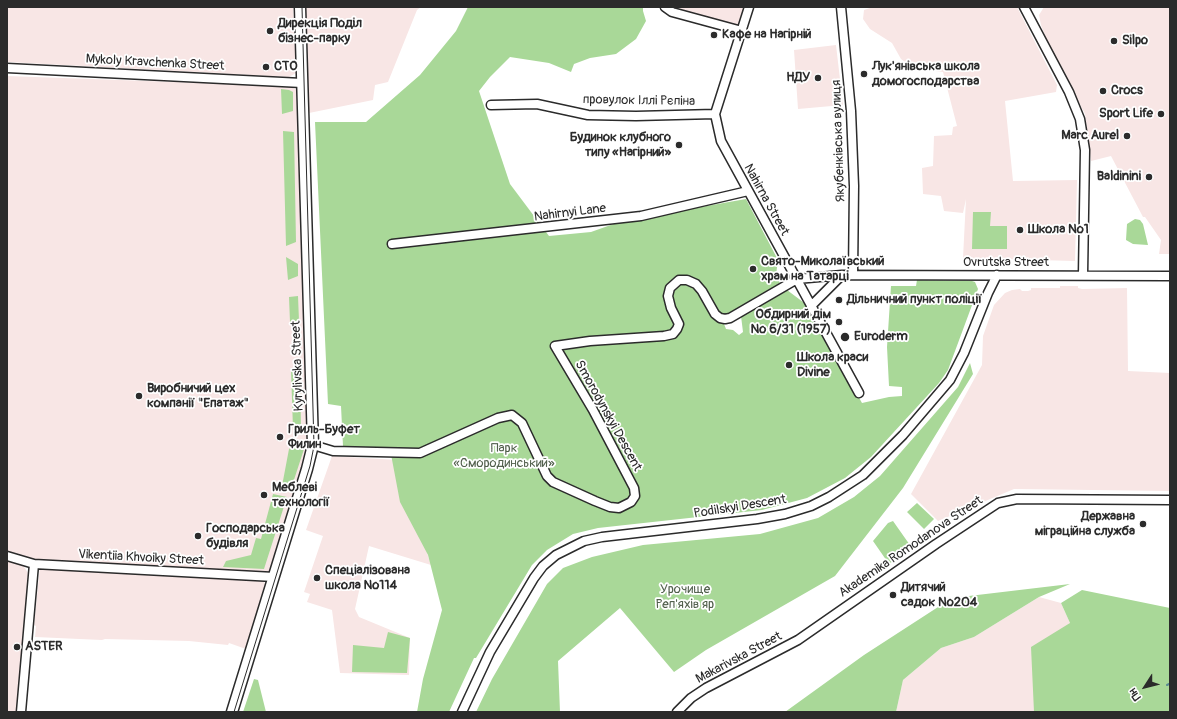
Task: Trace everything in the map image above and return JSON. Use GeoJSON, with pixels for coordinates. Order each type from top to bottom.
{"type":"FeatureCollection","features":[{"type":"Feature","properties":{"kind":"main road","name":"Kyrylivska Street"},"geometry":{"type":"LineString","coordinates":[[232,712],[307,469],[313,445],[300,7]]}},
{"type":"Feature","properties":{"kind":"street"},"geometry":{"type":"LineString","coordinates":[[665,7],[672,12],[742,30]]}},
{"type":"Feature","properties":{"kind":"street"},"geometry":{"type":"LineString","coordinates":[[715,114],[749,7]]}},
{"type":"Feature","properties":{"kind":"street","name":"Якубенківська вулиця"},"geometry":{"type":"LineString","coordinates":[[841,7],[851,111],[854,186],[853,275]]}},
{"type":"Feature","properties":{"kind":"street"},"geometry":{"type":"LineString","coordinates":[[1024,7],[1069,92],[1080,119],[1085,150],[1083,275]]}},
{"type":"Feature","properties":{"kind":"street","name":"Mykoly Kravchenka Street"},"geometry":{"type":"LineString","coordinates":[[7,68],[302,82]]}},
{"type":"Feature","properties":{"kind":"street","name":"провулок Іллі Рєпіна"},"geometry":{"type":"LineString","coordinates":[[491,105],[537,104],[588,115],[636,116],[715,114]]}},
{"type":"Feature","properties":{"kind":"street","name":"Nahirna Street"},"geometry":{"type":"LineString","coordinates":[[715,114],[721,141],[859,393]]}},
{"type":"Feature","properties":{"kind":"street","name":"Nahirnyi Lane"},"geometry":{"type":"LineString","coordinates":[[392,244],[642,216],[748,191]]}},
{"type":"Feature","properties":{"kind":"street"},"geometry":{"type":"LineString","coordinates":[[811,306],[842,275]]}},
{"type":"Feature","properties":{"kind":"street","name":"Ovrutska Street"},"geometry":{"type":"LineString","coordinates":[[797,279],[842,275],[1170,276]]}},
{"type":"Feature","properties":{"kind":"street","name":"Podilskyi Descent"},"geometry":{"type":"LineString","coordinates":[[462,712],[490,652],[530,585],[543,566],[556,555],[584,541],[602,537],[757,519],[785,514],[811,506],[829,497],[863,475],[903,435],[950,380],[964,353],[988,293],[997,275]]}},
{"type":"Feature","properties":{"kind":"street","name":"Smorodynskyi Descent"},"geometry":{"type":"LineString","coordinates":[[313,445],[333,450],[420,453],[498,418],[512,415],[522,423],[547,476],[553,482],[610,507],[625,506],[631,502],[635,496],[634,488],[615,449],[555,346],[590,341],[664,336],[673,334],[679,324],[671,308],[668,296],[670,288],[679,280],[687,280],[696,284],[702,291],[715,314],[720,318],[725,319],[730,318],[797,279]]}},
{"type":"Feature","properties":{"kind":"street","name":"Akademika Romodanova Street"},"geometry":{"type":"LineString","coordinates":[[814,628],[998,503],[1017,499],[1170,500]]}},
{"type":"Feature","properties":{"kind":"street","name":"Vikentiia Khvoiky Street"},"geometry":{"type":"LineString","coordinates":[[7,556],[34,564],[274,577]]}},
{"type":"Feature","properties":{"kind":"street"},"geometry":{"type":"LineString","coordinates":[[21,712],[34,564]]}},
{"type":"Feature","properties":{"kind":"street","name":"Makarivska Street"},"geometry":{"type":"LineString","coordinates":[[677,712],[691,698],[706,688],[798,640],[814,628]]}},
{"type":"Feature","properties":{"kind":"shaded area"},"geometry":{"type":"Polygon","coordinates":[[[7,7],[293,7],[296,73],[289,77],[7,62],[7,7]]]}},
{"type":"Feature","properties":{"kind":"shaded area"},"geometry":{"type":"Polygon","coordinates":[[[305,7],[421,7],[417,10],[388,82],[375,85],[373,100],[309,113],[305,7]]]}},
{"type":"Feature","properties":{"kind":"shaded area"},"geometry":{"type":"Polygon","coordinates":[[[674,7],[745,7],[739,26],[674,7]]]}},
{"type":"Feature","properties":{"kind":"shaded area"},"geometry":{"type":"Polygon","coordinates":[[[873,7],[1017,7],[1057,85],[1056,92],[1005,101],[1013,181],[1077,180],[1075,261],[963,258],[966,199],[963,213],[944,211],[941,196],[923,194],[922,168],[933,166],[934,136],[952,135],[953,127],[957,126],[943,72],[913,68],[901,59],[892,43],[870,29],[863,19],[864,10],[873,7]]]}},
{"type":"Feature","properties":{"kind":"shaded area"},"geometry":{"type":"Polygon","coordinates":[[[1044,7],[1170,7],[1170,254],[1159,254],[1161,240],[1145,217],[1143,217],[1111,156],[1091,161],[1085,114],[1047,41],[1041,25],[1039,15],[1044,7]]]}},
{"type":"Feature","properties":{"kind":"shaded area","name":"НДУ"},"geometry":{"type":"Polygon","coordinates":[[[836,45],[843,105],[798,109],[794,50],[836,45]]]}},
{"type":"Feature","properties":{"kind":"shaded area"},"geometry":{"type":"Polygon","coordinates":[[[7,76],[289,86],[297,90],[309,429],[307,457],[271,569],[268,572],[39,562],[7,553],[7,76]]]}},
{"type":"Feature","properties":{"kind":"shaded area"},"geometry":{"type":"Polygon","coordinates":[[[1060,286],[1078,286],[1078,288],[1082,289],[1127,288],[1128,371],[1170,373],[1170,491],[1014,489],[938,521],[911,494],[982,365],[983,336],[994,305],[1005,293],[1012,290],[1020,289],[1022,291],[1028,291],[1031,290],[1031,288],[1060,288],[1060,286]]]}},
{"type":"Feature","properties":{"kind":"shaded area"},"geometry":{"type":"Polygon","coordinates":[[[332,456],[397,460],[431,565],[369,546],[355,609],[359,617],[410,638],[409,675],[340,673],[332,610],[307,602],[310,594],[304,592],[323,536],[306,530],[332,456]]]}},
{"type":"Feature","properties":{"kind":"shaded area"},"geometry":{"type":"Polygon","coordinates":[[[7,561],[23,565],[28,573],[17,712],[7,712],[7,561]]]}},
{"type":"Feature","properties":{"kind":"shaded area"},"geometry":{"type":"Polygon","coordinates":[[[40,567],[263,580],[265,584],[246,649],[229,643],[228,645],[189,641],[102,640],[35,637],[36,626],[34,625],[40,567]]]}},
{"type":"Feature","properties":{"kind":"shaded area"},"geometry":{"type":"Polygon","coordinates":[[[1039,597],[1061,603],[1070,623],[1035,700],[1034,712],[896,712],[903,680],[941,648],[974,637],[1039,597]]]}},
{"type":"Feature","properties":{"kind":"green space","name":"Парк «Смородинський»"},"geometry":{"type":"Polygon","coordinates":[[[468,7],[643,7],[646,21],[636,39],[616,54],[590,58],[574,64],[571,72],[549,63],[510,57],[490,77],[479,91],[510,184],[549,236],[591,232],[622,221],[746,199],[778,260],[776,275],[784,291],[787,290],[807,305],[862,403],[889,397],[902,396],[902,387],[889,386],[887,347],[891,286],[916,286],[917,280],[972,281],[975,282],[978,289],[948,370],[939,383],[871,457],[845,478],[807,498],[762,510],[598,528],[573,534],[547,550],[532,565],[476,658],[474,658],[449,712],[417,712],[423,679],[442,610],[428,555],[400,502],[390,449],[343,446],[341,406],[328,404],[315,122],[366,122],[420,75],[456,31],[468,7]],[[741,316],[724,324],[726,329],[733,330],[739,335],[743,332],[741,316]]]}},
{"type":"Feature","properties":{"kind":"green space"},"geometry":{"type":"Polygon","coordinates":[[[281,89],[293,92],[293,111],[282,114],[281,89]]]}},
{"type":"Feature","properties":{"kind":"green space"},"geometry":{"type":"Polygon","coordinates":[[[283,131],[294,132],[296,242],[286,246],[283,131]]]}},
{"type":"Feature","properties":{"kind":"green space"},"geometry":{"type":"Polygon","coordinates":[[[973,212],[991,212],[990,226],[1007,226],[1007,249],[972,249],[973,212]]]}},
{"type":"Feature","properties":{"kind":"green space"},"geometry":{"type":"Polygon","coordinates":[[[1135,219],[1140,220],[1143,224],[1148,245],[1133,244],[1126,240],[1127,224],[1135,219]]]}},
{"type":"Feature","properties":{"kind":"green space"},"geometry":{"type":"Polygon","coordinates":[[[286,257],[298,264],[298,276],[288,280],[286,257]]]}},
{"type":"Feature","properties":{"kind":"green space"},"geometry":{"type":"Polygon","coordinates":[[[298,296],[299,321],[290,322],[289,297],[298,296]]]}},
{"type":"Feature","properties":{"kind":"green space","name":"Урочище Реп'яхів яр"},"geometry":{"type":"Polygon","coordinates":[[[970,363],[973,374],[903,488],[835,576],[706,650],[674,672],[620,608],[558,661],[560,712],[476,712],[492,679],[547,584],[563,568],[592,557],[643,545],[760,534],[818,518],[854,497],[880,476],[958,387],[970,363]]]}},
{"type":"Feature","properties":{"kind":"green space"},"geometry":{"type":"Polygon","coordinates":[[[291,370],[300,370],[301,429],[293,429],[291,370]]]}},
{"type":"Feature","properties":{"kind":"green space"},"geometry":{"type":"Polygon","coordinates":[[[296,444],[305,446],[291,489],[282,486],[289,449],[296,444]]]}},
{"type":"Feature","properties":{"kind":"green space"},"geometry":{"type":"Polygon","coordinates":[[[273,494],[287,497],[264,569],[223,567],[226,561],[251,555],[256,538],[261,539],[273,494]]]}},
{"type":"Feature","properties":{"kind":"green space"},"geometry":{"type":"Polygon","coordinates":[[[917,503],[934,519],[924,529],[907,512],[917,503]]]}},
{"type":"Feature","properties":{"kind":"green space"},"geometry":{"type":"Polygon","coordinates":[[[893,521],[912,548],[889,564],[873,541],[888,523],[893,521]]]}},
{"type":"Feature","properties":{"kind":"green space"},"geometry":{"type":"Polygon","coordinates":[[[1070,584],[1039,597],[974,637],[941,648],[903,680],[896,712],[785,712],[864,655],[952,598],[1070,584]]]}},
{"type":"Feature","properties":{"kind":"green space"},"geometry":{"type":"Polygon","coordinates":[[[1082,590],[1170,608],[1170,712],[1034,712],[1031,647],[1070,623],[1061,603],[1082,590]]]}},
{"type":"Feature","properties":{"kind":"green space"},"geometry":{"type":"Polygon","coordinates":[[[388,632],[410,638],[407,673],[352,672],[353,645],[384,648],[388,632]]]}},
{"type":"Feature","properties":{"kind":"green space"},"geometry":{"type":"Polygon","coordinates":[[[254,679],[258,680],[266,712],[243,712],[254,679]]]}},
{"type":"Feature","properties":{"kind":"tram line"},"geometry":{"type":"LineString","coordinates":[[234,712],[310,466],[314,446],[302,7]]}},
{"type":"Feature","properties":{"kind":"place","name":"Дирекція Поділ бізнес-парку"},"geometry":{"type":"Point","coordinates":[270,31]}},
{"type":"Feature","properties":{"kind":"place","name":"Кафе на Нагірній"},"geometry":{"type":"Point","coordinates":[714,35]}},
{"type":"Feature","properties":{"kind":"place","name":"Silpo"},"geometry":{"type":"Point","coordinates":[1114,41]}},
{"type":"Feature","properties":{"kind":"place","name":"СТО"},"geometry":{"type":"Point","coordinates":[266,67]}},
{"type":"Feature","properties":{"kind":"place","name":"Лук'янівська школа домогосподарства"},"geometry":{"type":"Point","coordinates":[864,74]}},
{"type":"Feature","properties":{"kind":"place","name":"НДУ"},"geometry":{"type":"Point","coordinates":[818,78]}},
{"type":"Feature","properties":{"kind":"place","name":"Crocs"},"geometry":{"type":"Point","coordinates":[1103,91]}},
{"type":"Feature","properties":{"kind":"place","name":"Sport Life"},"geometry":{"type":"Point","coordinates":[1161,114]}},
{"type":"Feature","properties":{"kind":"place","name":"Marc Aurel"},"geometry":{"type":"Point","coordinates":[1127,136]}},
{"type":"Feature","properties":{"kind":"place","name":"Будинок клубного типу «Нагірний»"},"geometry":{"type":"Point","coordinates":[679,145]}},
{"type":"Feature","properties":{"kind":"place","name":"Baldinini"},"geometry":{"type":"Point","coordinates":[1149,177]}},
{"type":"Feature","properties":{"kind":"place","name":"Школа №1"},"geometry":{"type":"Point","coordinates":[1020,230]}},
{"type":"Feature","properties":{"kind":"place","name":"Свято-Миколаївський храм на Татарці"},"geometry":{"type":"Point","coordinates":[753,269]}},
{"type":"Feature","properties":{"kind":"place","name":"Дільничний пункт поліції"},"geometry":{"type":"Point","coordinates":[839,300]}},
{"type":"Feature","properties":{"kind":"place","name":"Обдирний дім № 6/31 (1957)"},"geometry":{"type":"Point","coordinates":[839,322]}},
{"type":"Feature","properties":{"kind":"place","name":"Euroderm"},"geometry":{"type":"Point","coordinates":[845,337]}},
{"type":"Feature","properties":{"kind":"place","name":"Школа краси Divine"},"geometry":{"type":"Point","coordinates":[789,365]}},
{"type":"Feature","properties":{"kind":"place","name":"Виробничий цех компанії \"Епатаж\""},"geometry":{"type":"Point","coordinates":[139,396]}},
{"type":"Feature","properties":{"kind":"place","name":"Гриль-Буфет Филин"},"geometry":{"type":"Point","coordinates":[280,437]}},
{"type":"Feature","properties":{"kind":"place","name":"Меблеві технології"},"geometry":{"type":"Point","coordinates":[264,495]}},
{"type":"Feature","properties":{"kind":"place","name":"Державна міграційна служба"},"geometry":{"type":"Point","coordinates":[1143,524]}},
{"type":"Feature","properties":{"kind":"place","name":"Господарська будівля"},"geometry":{"type":"Point","coordinates":[198,536]}},
{"type":"Feature","properties":{"kind":"place","name":"Спеціалізована школа №114"},"geometry":{"type":"Point","coordinates":[317,578]}},
{"type":"Feature","properties":{"kind":"place","name":"Дитячий садок №204"},"geometry":{"type":"Point","coordinates":[893,595]}},
{"type":"Feature","properties":{"kind":"place","name":"ASTER"},"geometry":{"type":"Point","coordinates":[17,647]}}]}
